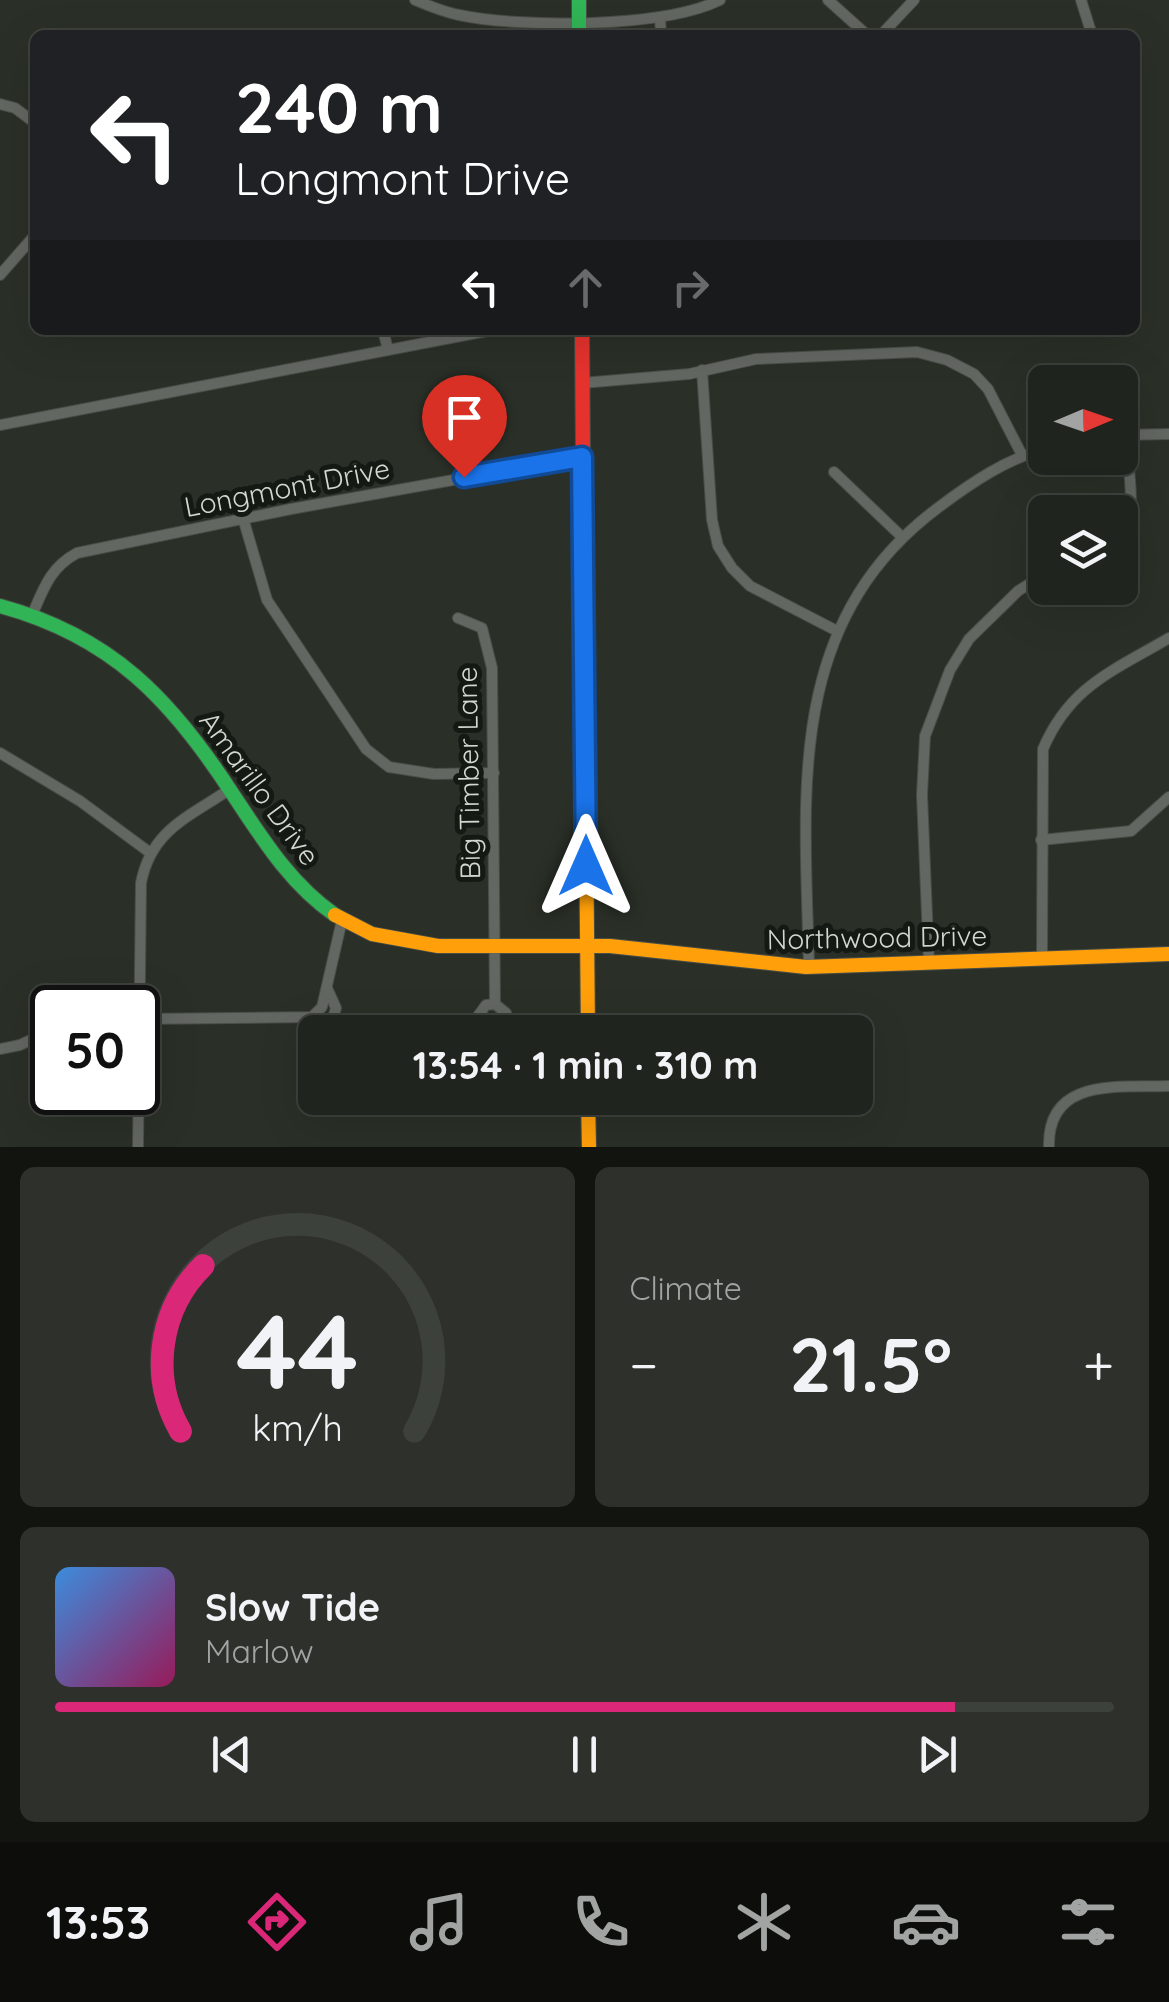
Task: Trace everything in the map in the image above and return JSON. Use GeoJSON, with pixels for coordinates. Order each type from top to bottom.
{"type":"FeatureCollection","features":[{"type":"Feature","properties":{"kind":"street"},"geometry":{"type":"LineString","coordinates":[[415,0],[457,15],[579,28],[701,9],[720,0]]}},
{"type":"Feature","properties":{"kind":"street"},"geometry":{"type":"LineString","coordinates":[[579,0],[579,28]]}},
{"type":"Feature","properties":{"kind":"street"},"geometry":{"type":"LineString","coordinates":[[828,0],[861,30]]}},
{"type":"Feature","properties":{"kind":"street"},"geometry":{"type":"LineString","coordinates":[[885,30],[914,0]]}},
{"type":"Feature","properties":{"kind":"street"},"geometry":{"type":"LineString","coordinates":[[1081,0],[1090,30]]}},
{"type":"Feature","properties":{"kind":"street"},"geometry":{"type":"LineString","coordinates":[[660,17],[661,30]]}},
{"type":"Feature","properties":{"kind":"street"},"geometry":{"type":"LineString","coordinates":[[0,104],[16,108],[30,119]]}},
{"type":"Feature","properties":{"kind":"street"},"geometry":{"type":"LineString","coordinates":[[0,275],[30,242]]}},
{"type":"Feature","properties":{"kind":"street"},"geometry":{"type":"LineString","coordinates":[[385,335],[388,350]]}},
{"type":"Feature","properties":{"kind":"street"},"geometry":{"type":"LineString","coordinates":[[0,424],[466,335]]}},
{"type":"Feature","properties":{"kind":"street"},"geometry":{"type":"LineString","coordinates":[[582,335],[588,1015]]}},
{"type":"Feature","properties":{"kind":"street"},"geometry":{"type":"LineString","coordinates":[[582,383],[627,382],[756,359],[917,352],[947,360],[974,374],[988,389],[1022,455]]}},
{"type":"Feature","properties":{"kind":"street"},"geometry":{"type":"LineString","coordinates":[[702,370],[712,520],[718,546],[750,586],[838,631]]}},
{"type":"Feature","properties":{"kind":"street"},"geometry":{"type":"LineString","coordinates":[[1138,435],[1169,434]]}},
{"type":"Feature","properties":{"kind":"street"},"geometry":{"type":"LineString","coordinates":[[810,967],[804,781],[816,704],[838,631],[864,586],[902,537],[960,491],[1028,453]]}},
{"type":"Feature","properties":{"kind":"street","name":"Longmont Drive"},"geometry":{"type":"LineString","coordinates":[[33,613],[50,574],[62,560],[77,552],[582,457]]}},
{"type":"Feature","properties":{"kind":"street"},"geometry":{"type":"LineString","coordinates":[[834,472],[902,537]]}},
{"type":"Feature","properties":{"kind":"street"},"geometry":{"type":"LineString","coordinates":[[242,518],[267,600],[366,749],[389,768],[434,774],[494,774]]}},
{"type":"Feature","properties":{"kind":"street"},"geometry":{"type":"LineString","coordinates":[[929,963],[922,795],[925,736],[950,670],[969,639],[1028,585]]}},
{"type":"Feature","properties":{"kind":"street","name":"Amarillo Drive"},"geometry":{"type":"LineString","coordinates":[[0,606],[33,613],[80,635],[121,662],[170,707],[272,854],[307,894],[342,920],[395,942],[587,946]]}},
{"type":"Feature","properties":{"kind":"street","name":"Big Timber Lane"},"geometry":{"type":"LineString","coordinates":[[458,618],[475,623],[486,635],[492,668],[495,1004]]}},
{"type":"Feature","properties":{"kind":"street"},"geometry":{"type":"LineString","coordinates":[[1042,958],[1042,749],[1052,726],[1084,688],[1169,638]]}},
{"type":"Feature","properties":{"kind":"street"},"geometry":{"type":"LineString","coordinates":[[0,752],[80,802],[149,852]]}},
{"type":"Feature","properties":{"kind":"street"},"geometry":{"type":"LineString","coordinates":[[139,985],[141,883],[149,852],[176,824],[230,789]]}},
{"type":"Feature","properties":{"kind":"street"},"geometry":{"type":"LineString","coordinates":[[1041,840],[1131,831],[1169,798]]}},
{"type":"Feature","properties":{"kind":"street"},"geometry":{"type":"LineString","coordinates":[[160,1019],[308,1018],[318,1014],[342,920]]}},
{"type":"Feature","properties":{"kind":"street","name":"Northwood Drive"},"geometry":{"type":"LineString","coordinates":[[587,946],[810,967],[1169,954]]}},
{"type":"Feature","properties":{"kind":"street"},"geometry":{"type":"LineString","coordinates":[[479,1015],[486,1005],[495,1004],[506,1015]]}},
{"type":"Feature","properties":{"kind":"street"},"geometry":{"type":"LineString","coordinates":[[0,1049],[30,1041]]}},
{"type":"Feature","properties":{"kind":"street"},"geometry":{"type":"LineString","coordinates":[[1050,1147],[1057,1113],[1073,1096],[1088,1089],[1169,1086]]}},
{"type":"Feature","properties":{"kind":"street"},"geometry":{"type":"LineString","coordinates":[[138,1115],[138,1147]]}},
{"type":"Feature","properties":{"kind":"street"},"geometry":{"type":"LineString","coordinates":[[588,1115],[588,1147]]}},
{"type":"Feature","properties":{"kind":"traffic: fast"},"geometry":{"type":"LineString","coordinates":[[579,0],[579,30]]}},
{"type":"Feature","properties":{"kind":"traffic: fast"},"geometry":{"type":"LineString","coordinates":[[0,606],[74,635],[135,676],[186,728],[291,875],[335,915]]}},
{"type":"Feature","properties":{"kind":"traffic: slow"},"geometry":{"type":"LineString","coordinates":[[586,828],[588,1015]]}},
{"type":"Feature","properties":{"kind":"traffic: slow"},"geometry":{"type":"LineString","coordinates":[[335,915],[372,934],[438,946],[610,946],[806,967],[1169,954]]}},
{"type":"Feature","properties":{"kind":"traffic: slow"},"geometry":{"type":"LineString","coordinates":[[588,1115],[589,1147]]}},
{"type":"Feature","properties":{"kind":"traffic: jam"},"geometry":{"type":"LineString","coordinates":[[582,335],[586,828]]}},
{"type":"Feature","properties":{"kind":"route"},"geometry":{"type":"LineString","coordinates":[[464,477],[582,457],[586,866]]}}]}
